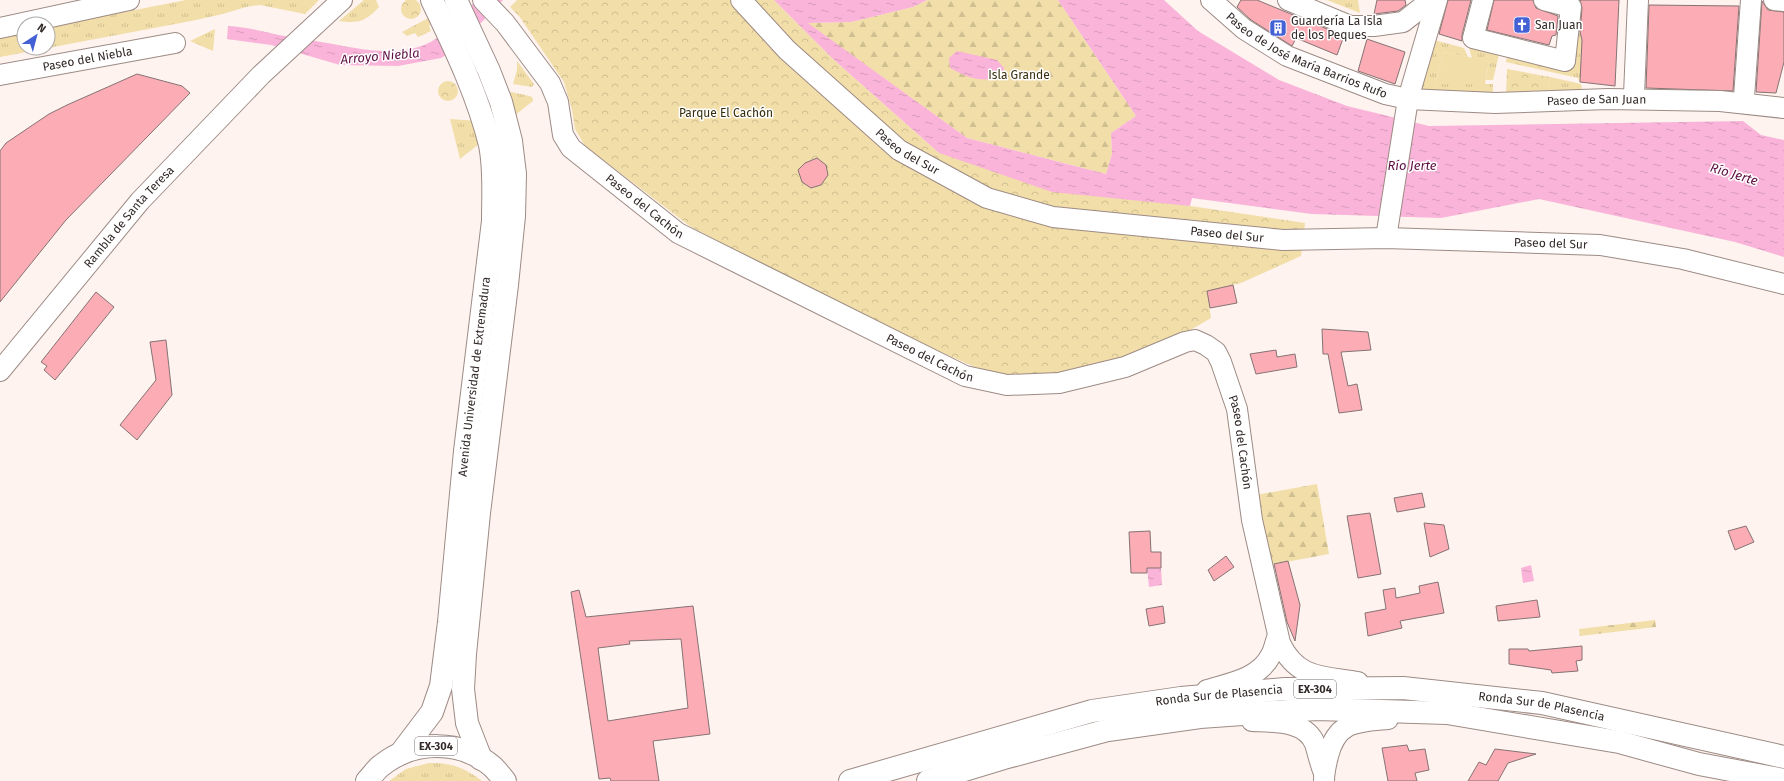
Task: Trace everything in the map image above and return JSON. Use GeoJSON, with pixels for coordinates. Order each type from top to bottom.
{"type":"FeatureCollection","features":[{"type":"Feature","properties":{"kind":"main road","name":"Avenida Universidad de Extremadura"},"geometry":{"type":"LineString","coordinates":[[401,752],[432,712],[441,686],[445,659],[465,451],[493,221],[494,183],[490,146],[481,115],[466,76],[432,0]]}},
{"type":"Feature","properties":{"kind":"main road","name":"Avenida Universidad de Extremadura"},"geometry":{"type":"LineString","coordinates":[[456,0],[489,71],[501,102],[510,141],[515,174],[514,216],[479,513],[465,654],[464,689],[467,723],[481,759]]}},
{"type":"Feature","properties":{"kind":"main road","name":"Ronda Sur de Plasencia"},"geometry":{"type":"LineString","coordinates":[[850,781],[1092,711],[1181,698],[1285,689],[1403,688],[1542,703],[1784,757]]}},
{"type":"Feature","properties":{"kind":"main road","name":"Ronda Sur de Plasencia"},"geometry":{"type":"LineString","coordinates":[[928,781],[1004,758],[1108,730],[1200,717],[1317,709],[1447,713],[1619,742],[1699,764],[1784,780]]}},
{"type":"Feature","properties":{"kind":"main road","name":"EX-304"},"geometry":{"type":"LineString","coordinates":[[367,781],[381,766],[401,752],[424,746],[449,746],[472,753],[492,767],[504,781]]}},
{"type":"Feature","properties":{"kind":"street"},"geometry":{"type":"LineString","coordinates":[[0,28],[129,0]]}},
{"type":"Feature","properties":{"kind":"street","name":"Rambla de Santa Teresa"},"geometry":{"type":"LineString","coordinates":[[0,371],[140,201],[266,70],[342,0]]}},
{"type":"Feature","properties":{"kind":"street","name":"Paseo del Cachón"},"geometry":{"type":"LineString","coordinates":[[483,0],[505,23],[550,83],[558,102],[564,136],[571,148],[678,233],[965,376],[1007,385],[1059,383],[1124,367],[1185,342],[1195,340],[1216,352],[1238,409],[1252,520],[1277,638]]}},
{"type":"Feature","properties":{"kind":"street","name":"Paseo del Sur"},"geometry":{"type":"LineString","coordinates":[[741,0],[787,50],[899,150],[987,198],[1057,217],[1283,240],[1386,238],[1600,245],[1683,259],[1784,284]]}},
{"type":"Feature","properties":{"kind":"street","name":"Paseo de José María Barrios Rufo"},"geometry":{"type":"LineString","coordinates":[[1211,0],[1244,29],[1286,56],[1385,94],[1408,99]]}},
{"type":"Feature","properties":{"kind":"street"},"geometry":{"type":"LineString","coordinates":[[1288,0],[1350,26],[1374,26],[1403,22],[1431,0]]}},
{"type":"Feature","properties":{"kind":"street"},"geometry":{"type":"LineString","coordinates":[[1386,238],[1408,99],[1438,0]]}},
{"type":"Feature","properties":{"kind":"street"},"geometry":{"type":"LineString","coordinates":[[1483,0],[1473,38],[1565,61],[1571,7],[1544,0]]}},
{"type":"Feature","properties":{"kind":"street"},"geometry":{"type":"LineString","coordinates":[[1634,95],[1638,0]]}},
{"type":"Feature","properties":{"kind":"street"},"geometry":{"type":"LineString","coordinates":[[1744,97],[1751,0]]}},
{"type":"Feature","properties":{"kind":"street"},"geometry":{"type":"LineString","coordinates":[[1774,0],[1784,1]]}},
{"type":"Feature","properties":{"kind":"street","name":"Paseo del Niebla"},"geometry":{"type":"LineString","coordinates":[[0,75],[175,43]]}},
{"type":"Feature","properties":{"kind":"street"},"geometry":{"type":"LineString","coordinates":[[1587,94],[1744,97],[1784,100]]}},
{"type":"Feature","properties":{"kind":"street","name":"Paseo de San Juan"},"geometry":{"type":"LineString","coordinates":[[1408,99],[1495,103],[1608,99],[1712,101],[1784,100]]}},
{"type":"Feature","properties":{"kind":"street"},"geometry":{"type":"LineString","coordinates":[[1277,638],[1286,655],[1299,670],[1319,676],[1403,688]]}},
{"type":"Feature","properties":{"kind":"street"},"geometry":{"type":"LineString","coordinates":[[1181,698],[1245,679],[1259,670],[1271,656],[1277,638]]}},
{"type":"Feature","properties":{"kind":"street"},"geometry":{"type":"LineString","coordinates":[[1324,777],[1331,745],[1340,730],[1360,722],[1447,713]]}},
{"type":"Feature","properties":{"kind":"street"},"geometry":{"type":"LineString","coordinates":[[1200,717],[1286,723],[1303,729],[1314,742],[1324,777]]}},
{"type":"Feature","properties":{"kind":"green space"},"geometry":{"type":"Polygon","coordinates":[[[411,-1],[418,2],[421,9],[418,16],[411,19],[404,16],[401,9],[404,2],[411,-1]]]}},
{"type":"Feature","properties":{"kind":"green space"},"geometry":{"type":"Polygon","coordinates":[[[186,0],[319,0],[305,14],[260,5],[246,7],[191,21],[56,46],[56,25],[186,0]]]}},
{"type":"Feature","properties":{"kind":"green space"},"geometry":{"type":"Polygon","coordinates":[[[364,0],[376,0],[379,7],[370,16],[357,22],[339,21],[364,0]]]}},
{"type":"Feature","properties":{"kind":"green space","name":"Parque El Cachón"},"geometry":{"type":"Polygon","coordinates":[[[517,0],[774,0],[833,59],[939,153],[1163,202],[1305,223],[1301,256],[1241,283],[1207,291],[1211,318],[1182,335],[1100,366],[1053,377],[1015,377],[975,367],[897,333],[691,227],[585,146],[575,129],[572,110],[564,82],[519,16],[510,7],[517,0]]]}},
{"type":"Feature","properties":{"kind":"green space","name":"Isla Grande"},"geometry":{"type":"Polygon","coordinates":[[[927,0],[1058,0],[1136,116],[1111,133],[1112,154],[1106,174],[967,138],[807,23],[851,22],[913,7],[927,0]]]}},
{"type":"Feature","properties":{"kind":"green space"},"geometry":{"type":"Polygon","coordinates":[[[1327,0],[1358,0],[1360,13],[1327,0]]]}},
{"type":"Feature","properties":{"kind":"green space"},"geometry":{"type":"Polygon","coordinates":[[[436,14],[435,21],[429,26],[431,31],[418,37],[415,33],[407,36],[402,32],[436,14]]]}},
{"type":"Feature","properties":{"kind":"green space"},"geometry":{"type":"Polygon","coordinates":[[[1584,14],[1580,82],[1578,78],[1506,62],[1507,55],[1572,67],[1574,15],[1584,14]]]}},
{"type":"Feature","properties":{"kind":"green space"},"geometry":{"type":"Polygon","coordinates":[[[215,29],[213,51],[190,41],[215,29]]]}},
{"type":"Feature","properties":{"kind":"green space"},"geometry":{"type":"Polygon","coordinates":[[[16,33],[16,54],[0,57],[0,36],[16,33]]]}},
{"type":"Feature","properties":{"kind":"green space"},"geometry":{"type":"Polygon","coordinates":[[[1434,40],[1464,48],[1468,57],[1444,52],[1435,84],[1493,84],[1493,94],[1419,95],[1434,40]]]}},
{"type":"Feature","properties":{"kind":"green space"},"geometry":{"type":"Polygon","coordinates":[[[1469,48],[1499,54],[1493,80],[1486,80],[1489,61],[1472,58],[1469,48]]]}},
{"type":"Feature","properties":{"kind":"green space"},"geometry":{"type":"Polygon","coordinates":[[[1444,52],[1489,61],[1485,84],[1435,84],[1444,52]]]}},
{"type":"Feature","properties":{"kind":"green space"},"geometry":{"type":"Polygon","coordinates":[[[517,61],[534,84],[532,87],[513,84],[517,70],[517,61]]]}},
{"type":"Feature","properties":{"kind":"green space"},"geometry":{"type":"Polygon","coordinates":[[[1507,69],[1550,77],[1547,95],[1506,94],[1507,69]]]}},
{"type":"Feature","properties":{"kind":"green space"},"geometry":{"type":"Polygon","coordinates":[[[1550,77],[1581,84],[1583,95],[1547,95],[1550,77]]]}},
{"type":"Feature","properties":{"kind":"green space"},"geometry":{"type":"Polygon","coordinates":[[[444,81],[452,81],[458,87],[458,95],[452,101],[444,101],[438,95],[438,87],[444,81]]]}},
{"type":"Feature","properties":{"kind":"green space"},"geometry":{"type":"Polygon","coordinates":[[[511,92],[530,96],[533,98],[533,101],[460,159],[450,119],[473,120],[485,116],[500,106],[511,92]]]}},
{"type":"Feature","properties":{"kind":"green space"},"geometry":{"type":"Polygon","coordinates":[[[1317,484],[1329,554],[1270,565],[1256,495],[1317,484]]]}},
{"type":"Feature","properties":{"kind":"green space"},"geometry":{"type":"Polygon","coordinates":[[[1655,620],[1656,627],[1580,636],[1579,629],[1655,620]]]}},
{"type":"Feature","properties":{"kind":"green space"},"geometry":{"type":"Polygon","coordinates":[[[429,763],[451,765],[464,769],[482,781],[389,781],[406,769],[429,763]]]}},
{"type":"Feature","properties":{"kind":"water","name":"Arroyo Niebla"},"geometry":{"type":"Polygon","coordinates":[[[476,0],[503,0],[455,50],[441,58],[398,66],[340,65],[271,45],[227,39],[228,26],[248,28],[284,36],[380,51],[410,49],[424,45],[437,38],[458,20],[476,0]]]}},
{"type":"Feature","properties":{"kind":"water","name":"Río Jerte"},"geometry":{"type":"Polygon","coordinates":[[[774,0],[927,0],[913,7],[851,22],[808,23],[967,138],[1106,174],[1112,154],[1111,133],[1136,116],[1058,0],[1164,0],[1198,31],[1279,80],[1347,106],[1429,126],[1743,121],[1761,135],[1784,140],[1784,257],[1735,242],[1539,199],[1441,218],[1312,214],[1192,198],[1190,206],[1052,192],[939,153],[833,59],[774,0]]]}},
{"type":"Feature","properties":{"kind":"water"},"geometry":{"type":"Polygon","coordinates":[[[957,51],[997,60],[1004,68],[1003,76],[989,79],[976,79],[950,68],[949,58],[957,51]]]}},
{"type":"Feature","properties":{"kind":"water"},"geometry":{"type":"Polygon","coordinates":[[[1531,565],[1534,581],[1523,583],[1521,568],[1531,565]]]}},
{"type":"Feature","properties":{"kind":"water"},"geometry":{"type":"Polygon","coordinates":[[[1147,568],[1161,568],[1162,585],[1149,587],[1147,568]]]}},
{"type":"Feature","properties":{"kind":"building","name":"Guardería La Isla de los Peques"},"geometry":{"type":"Polygon","coordinates":[[[1241,0],[1257,0],[1344,36],[1337,55],[1296,38],[1292,46],[1251,20],[1237,7],[1241,0]]]}},
{"type":"Feature","properties":{"kind":"building"},"geometry":{"type":"Polygon","coordinates":[[[1377,0],[1405,0],[1406,5],[1398,11],[1374,14],[1377,0]]]}},
{"type":"Feature","properties":{"kind":"building"},"geometry":{"type":"Polygon","coordinates":[[[1448,0],[1471,0],[1462,35],[1462,41],[1439,34],[1448,0]]]}},
{"type":"Feature","properties":{"kind":"building","name":"San Juan"},"geometry":{"type":"Polygon","coordinates":[[[1494,0],[1533,0],[1536,8],[1558,16],[1556,35],[1552,36],[1549,45],[1487,30],[1494,0]]]}},
{"type":"Feature","properties":{"kind":"building"},"geometry":{"type":"Polygon","coordinates":[[[1580,0],[1619,0],[1615,86],[1580,82],[1582,40],[1580,32],[1582,8],[1580,0]]]}},
{"type":"Feature","properties":{"kind":"building"},"geometry":{"type":"Polygon","coordinates":[[[1762,1],[1768,10],[1784,12],[1784,62],[1776,93],[1756,92],[1762,1]]]}},
{"type":"Feature","properties":{"kind":"building"},"geometry":{"type":"Polygon","coordinates":[[[1649,5],[1739,6],[1733,91],[1646,88],[1649,5]]]}},
{"type":"Feature","properties":{"kind":"building"},"geometry":{"type":"Polygon","coordinates":[[[1367,39],[1405,52],[1395,84],[1358,71],[1367,39]]]}},
{"type":"Feature","properties":{"kind":"building"},"geometry":{"type":"Polygon","coordinates":[[[137,74],[182,86],[190,93],[66,220],[0,302],[0,151],[6,143],[49,114],[137,74]]]}},
{"type":"Feature","properties":{"kind":"building"},"geometry":{"type":"Polygon","coordinates":[[[817,158],[826,165],[828,175],[821,185],[811,188],[802,182],[798,170],[805,163],[817,158]]]}},
{"type":"Feature","properties":{"kind":"building"},"geometry":{"type":"Polygon","coordinates":[[[1233,285],[1237,303],[1210,308],[1207,291],[1233,285]]]}},
{"type":"Feature","properties":{"kind":"building"},"geometry":{"type":"Polygon","coordinates":[[[96,292],[114,307],[55,380],[44,370],[47,366],[41,362],[96,292]]]}},
{"type":"Feature","properties":{"kind":"building"},"geometry":{"type":"Polygon","coordinates":[[[1322,329],[1368,332],[1371,350],[1341,352],[1348,386],[1357,384],[1362,410],[1339,413],[1328,354],[1323,354],[1322,329]]]}},
{"type":"Feature","properties":{"kind":"building"},"geometry":{"type":"Polygon","coordinates":[[[166,340],[172,395],[137,440],[120,425],[156,380],[150,342],[166,340]]]}},
{"type":"Feature","properties":{"kind":"building"},"geometry":{"type":"Polygon","coordinates":[[[1276,350],[1277,357],[1295,354],[1297,367],[1256,374],[1250,354],[1276,350]]]}},
{"type":"Feature","properties":{"kind":"building"},"geometry":{"type":"Polygon","coordinates":[[[1422,493],[1425,507],[1397,512],[1394,498],[1422,493]]]}},
{"type":"Feature","properties":{"kind":"building"},"geometry":{"type":"Polygon","coordinates":[[[1370,513],[1381,574],[1358,578],[1347,516],[1370,513]]]}},
{"type":"Feature","properties":{"kind":"building"},"geometry":{"type":"Polygon","coordinates":[[[1424,523],[1444,525],[1449,549],[1430,557],[1424,523]]]}},
{"type":"Feature","properties":{"kind":"building"},"geometry":{"type":"Polygon","coordinates":[[[1746,526],[1754,542],[1735,550],[1728,531],[1746,526]]]}},
{"type":"Feature","properties":{"kind":"building"},"geometry":{"type":"Polygon","coordinates":[[[1150,531],[1151,552],[1161,552],[1161,568],[1147,568],[1147,573],[1131,573],[1129,532],[1150,531]]]}},
{"type":"Feature","properties":{"kind":"building"},"geometry":{"type":"Polygon","coordinates":[[[1226,556],[1234,567],[1214,581],[1208,570],[1226,556]]]}},
{"type":"Feature","properties":{"kind":"building"},"geometry":{"type":"Polygon","coordinates":[[[1288,561],[1300,605],[1295,641],[1287,622],[1274,564],[1288,561]]]}},
{"type":"Feature","properties":{"kind":"building"},"geometry":{"type":"Polygon","coordinates":[[[1438,582],[1444,613],[1400,621],[1402,628],[1368,636],[1365,613],[1386,609],[1383,590],[1395,588],[1396,598],[1420,593],[1419,586],[1438,582]]]}},
{"type":"Feature","properties":{"kind":"building"},"geometry":{"type":"Polygon","coordinates":[[[579,590],[586,617],[693,606],[710,734],[653,741],[659,781],[611,781],[610,778],[599,779],[571,592],[579,590]],[[681,639],[629,641],[630,644],[598,648],[608,721],[688,708],[681,639]]]}},
{"type":"Feature","properties":{"kind":"building"},"geometry":{"type":"Polygon","coordinates":[[[1537,600],[1540,617],[1498,621],[1496,606],[1537,600]]]}},
{"type":"Feature","properties":{"kind":"building"},"geometry":{"type":"Polygon","coordinates":[[[1163,606],[1165,623],[1149,626],[1146,609],[1163,606]]]}},
{"type":"Feature","properties":{"kind":"building"},"geometry":{"type":"Polygon","coordinates":[[[1582,646],[1582,660],[1576,661],[1578,671],[1552,673],[1551,670],[1509,664],[1509,649],[1528,649],[1529,651],[1582,646]]]}},
{"type":"Feature","properties":{"kind":"building"},"geometry":{"type":"Polygon","coordinates":[[[1407,745],[1409,751],[1425,749],[1429,770],[1415,773],[1417,781],[1388,781],[1382,748],[1407,745]]]}},
{"type":"Feature","properties":{"kind":"building"},"geometry":{"type":"Polygon","coordinates":[[[1495,749],[1536,754],[1508,763],[1498,781],[1468,781],[1479,762],[1486,765],[1495,749]]]}},
{"type":"Feature","properties":{"kind":"place","name":"San Juan"},"geometry":{"type":"Point","coordinates":[1522,25]}},
{"type":"Feature","properties":{"kind":"place","name":"Guardería La Isla de los Peques"},"geometry":{"type":"Point","coordinates":[1278,28]}}]}
